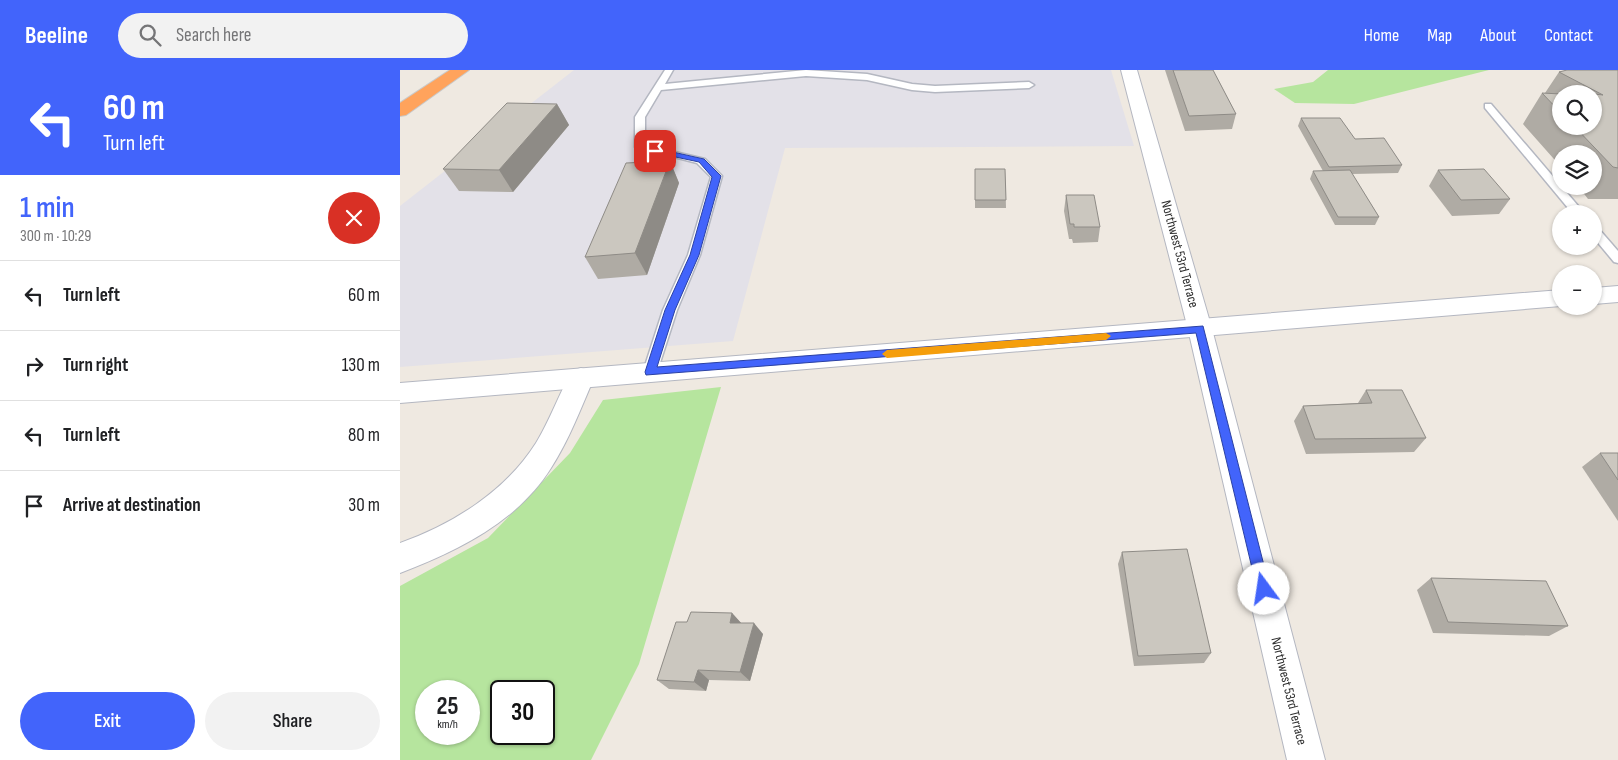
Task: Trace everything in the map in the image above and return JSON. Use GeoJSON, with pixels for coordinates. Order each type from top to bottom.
{"type":"FeatureCollection","features":[{"type":"Feature","properties":{"kind":"highway"},"geometry":{"type":"LineString","coordinates":[[400,111],[461,70]]}},
{"type":"Feature","properties":{"kind":"main road","name":"Northwest 53rd Terrace"},"geometry":{"type":"LineString","coordinates":[[1129,70],[1200,329],[1306,760]]}},
{"type":"Feature","properties":{"kind":"main road"},"geometry":{"type":"LineString","coordinates":[[1602,295],[1618,294]]}},
{"type":"Feature","properties":{"kind":"main road"},"geometry":{"type":"LineString","coordinates":[[400,393],[1552,299]]}},
{"type":"Feature","properties":{"kind":"main road"},"geometry":{"type":"LineString","coordinates":[[400,558],[420,551],[463,529],[502,502],[523,482],[552,442],[581,378]]}},
{"type":"Feature","properties":{"kind":"lane"},"geometry":{"type":"LineString","coordinates":[[650,372],[670,310],[694,255],[717,176],[701,160],[640,147],[640,117],[669,70]]}},
{"type":"Feature","properties":{"kind":"lane"},"geometry":{"type":"LineString","coordinates":[[657,88],[806,74],[867,77],[912,87],[935,89],[1029,85]]}},
{"type":"Feature","properties":{"kind":"lane"},"geometry":{"type":"LineString","coordinates":[[1488,106],[1572,205]]}},
{"type":"Feature","properties":{"kind":"lane"},"geometry":{"type":"LineString","coordinates":[[1602,240],[1618,259]]}},
{"type":"Feature","properties":{"kind":"shaded area"},"geometry":{"type":"Polygon","coordinates":[[[574,70],[1111,70],[1134,146],[785,148],[733,341],[400,367],[400,206],[574,70]]]}},
{"type":"Feature","properties":{"kind":"green space"},"geometry":{"type":"Polygon","coordinates":[[[1328,70],[1489,70],[1354,104],[1295,103],[1274,89],[1313,82],[1328,70]]]}},
{"type":"Feature","properties":{"kind":"green space"},"geometry":{"type":"Polygon","coordinates":[[[721,387],[639,664],[591,760],[400,760],[400,586],[488,538],[570,453],[603,400],[721,387]]]}},
{"type":"Feature","properties":{"kind":"building"},"geometry":{"type":"Polygon","coordinates":[[[1173,70],[1213,70],[1236,114],[1189,116],[1173,70]]]}},
{"type":"Feature","properties":{"kind":"building"},"geometry":{"type":"Polygon","coordinates":[[[1567,70],[1618,70],[1618,168],[1613,167],[1602,155],[1602,145],[1592,145],[1583,135],[1602,135],[1602,85],[1584,85],[1559,72],[1567,70]]]}},
{"type":"Feature","properties":{"kind":"building"},"geometry":{"type":"Polygon","coordinates":[[[1542,93],[1552,94],[1552,104],[1542,93]]]}},
{"type":"Feature","properties":{"kind":"building"},"geometry":{"type":"Polygon","coordinates":[[[507,103],[557,104],[499,170],[443,169],[507,103]]]}},
{"type":"Feature","properties":{"kind":"building"},"geometry":{"type":"Polygon","coordinates":[[[1301,118],[1340,118],[1355,139],[1384,138],[1402,165],[1329,167],[1301,118]]]}},
{"type":"Feature","properties":{"kind":"building"},"geometry":{"type":"Polygon","coordinates":[[[670,161],[635,253],[585,257],[626,163],[670,161]]]}},
{"type":"Feature","properties":{"kind":"building"},"geometry":{"type":"Polygon","coordinates":[[[975,169],[1005,169],[1006,200],[975,200],[975,169]]]}},
{"type":"Feature","properties":{"kind":"building"},"geometry":{"type":"Polygon","coordinates":[[[1484,169],[1510,199],[1461,200],[1438,170],[1484,169]]]}},
{"type":"Feature","properties":{"kind":"building"},"geometry":{"type":"Polygon","coordinates":[[[1350,170],[1379,217],[1338,217],[1313,171],[1350,170]]]}},
{"type":"Feature","properties":{"kind":"building"},"geometry":{"type":"Polygon","coordinates":[[[1066,195],[1094,195],[1100,227],[1074,227],[1074,224],[1070,224],[1066,195]]]}},
{"type":"Feature","properties":{"kind":"building"},"geometry":{"type":"Polygon","coordinates":[[[1366,390],[1402,390],[1426,438],[1315,439],[1303,406],[1372,403],[1366,390]]]}},
{"type":"Feature","properties":{"kind":"building"},"geometry":{"type":"Polygon","coordinates":[[[1600,453],[1618,453],[1618,480],[1600,453]]]}},
{"type":"Feature","properties":{"kind":"building"},"geometry":{"type":"Polygon","coordinates":[[[1187,549],[1211,653],[1138,656],[1122,552],[1187,549]]]}},
{"type":"Feature","properties":{"kind":"building"},"geometry":{"type":"Polygon","coordinates":[[[1431,578],[1546,581],[1568,626],[1448,622],[1431,578]]]}},
{"type":"Feature","properties":{"kind":"building"},"geometry":{"type":"Polygon","coordinates":[[[691,612],[732,613],[730,623],[754,623],[740,672],[698,670],[694,682],[657,680],[676,622],[687,622],[691,612]]]}},
{"type":"Feature","properties":{"kind":"slow traffic"},"geometry":{"type":"LineString","coordinates":[[887,354],[1106,336]]}},
{"type":"Feature","properties":{"kind":"route"},"geometry":{"type":"LineString","coordinates":[[655,151],[701,160],[717,176],[694,255],[670,310],[650,372],[1200,329],[1264,589]]}}]}
